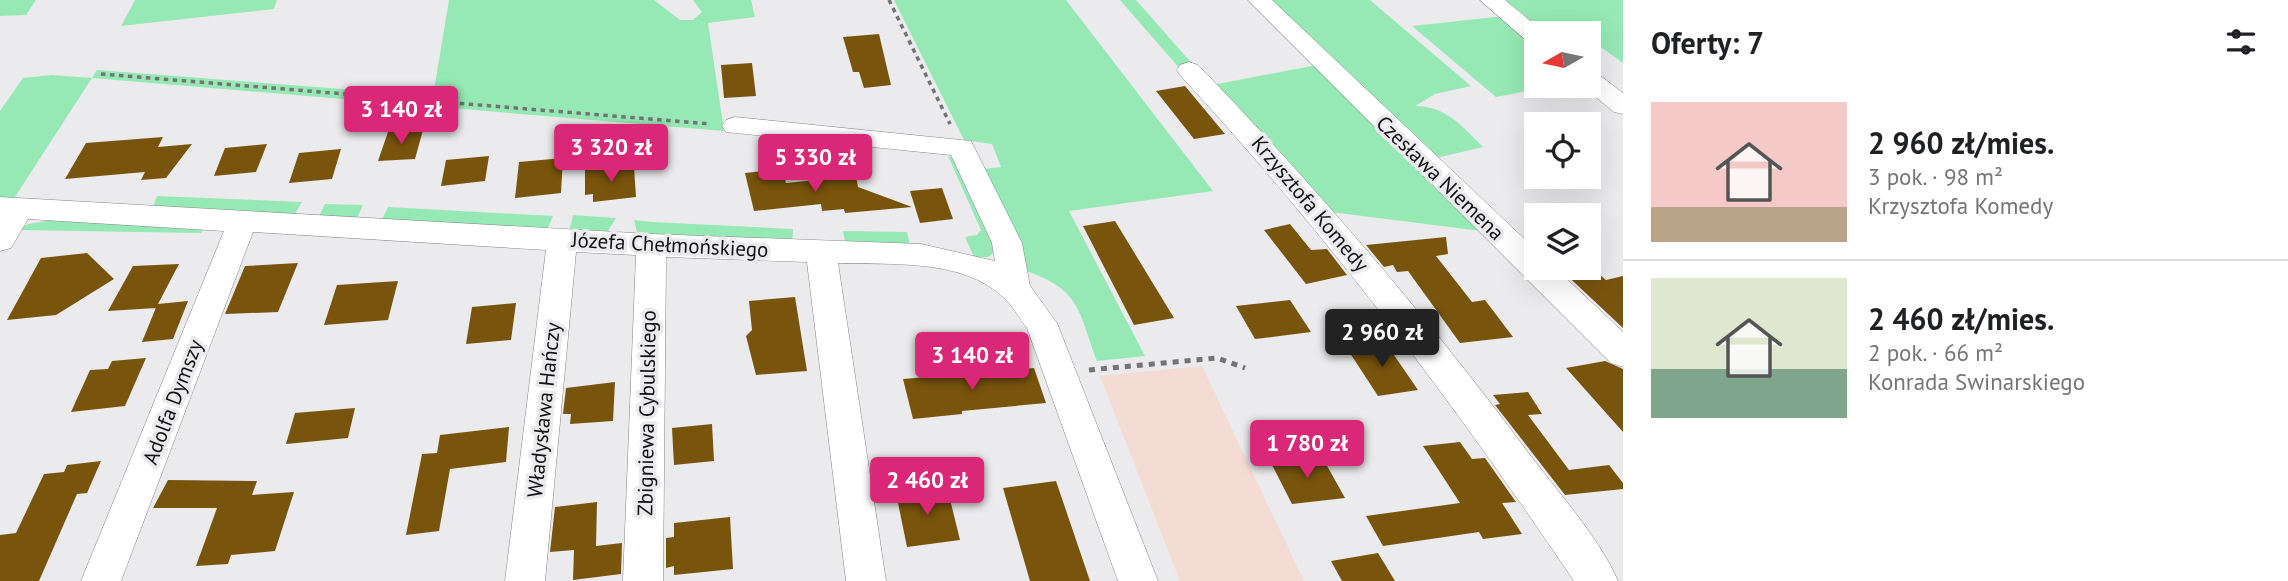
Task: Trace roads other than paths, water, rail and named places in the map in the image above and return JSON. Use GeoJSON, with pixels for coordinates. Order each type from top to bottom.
{"type":"FeatureCollection","features":[{"type":"Feature","properties":{"kind":"street","name":"Czesława Niemena"},"geometry":{"type":"LineString","coordinates":[[1259,0],[1623,353]]}},
{"type":"Feature","properties":{"kind":"street"},"geometry":{"type":"LineString","coordinates":[[1491,0],[1524,27]]}},
{"type":"Feature","properties":{"kind":"street","name":"Krzysztofa Komedy"},"geometry":{"type":"LineString","coordinates":[[1189,70],[1242,124],[1397,306],[1598,581]]}},
{"type":"Feature","properties":{"kind":"street"},"geometry":{"type":"LineString","coordinates":[[1601,89],[1623,106]]}},
{"type":"Feature","properties":{"kind":"street"},"geometry":{"type":"LineString","coordinates":[[735,126],[961,147],[1007,243],[1015,289]]}},
{"type":"Feature","properties":{"kind":"street"},"geometry":{"type":"LineString","coordinates":[[0,240],[10,207]]}},
{"type":"Feature","properties":{"kind":"street","name":"Józefa Chełmońskiego"},"geometry":{"type":"LineString","coordinates":[[10,207],[651,245],[921,255],[981,267],[1015,289],[1041,323],[1138,581]]}},
{"type":"Feature","properties":{"kind":"street","name":"Adolfa Dymszy"},"geometry":{"type":"LineString","coordinates":[[101,581],[243,221]]}},
{"type":"Feature","properties":{"kind":"street","name":"Władysława Hańczy"},"geometry":{"type":"LineString","coordinates":[[525,581],[562,239]]}},
{"type":"Feature","properties":{"kind":"street","name":"Zbigniewa Cybulskiego"},"geometry":{"type":"LineString","coordinates":[[643,581],[651,245]]}},
{"type":"Feature","properties":{"kind":"street"},"geometry":{"type":"LineString","coordinates":[[821,252],[866,581]]}}]}
